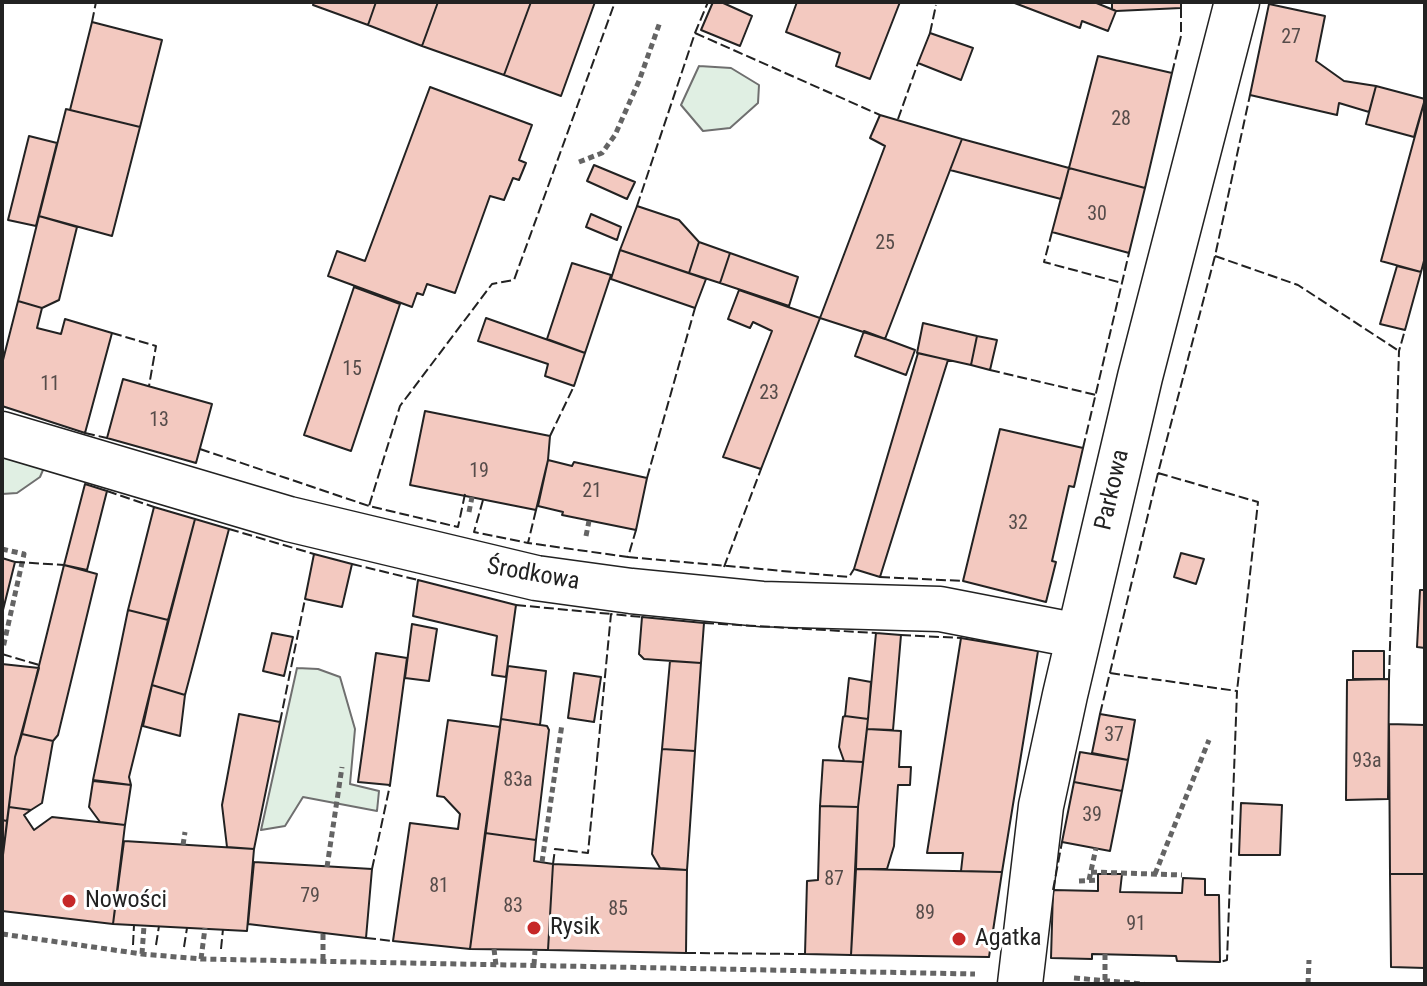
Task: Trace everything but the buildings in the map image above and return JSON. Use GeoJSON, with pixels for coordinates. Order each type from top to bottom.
{"type":"FeatureCollection","features":[{"type":"Feature","properties":{"kind":"street","name":"Parkowa"},"geometry":{"type":"LineString","coordinates":[[1020,980],[1041,806],[1140,377],[1237,2]]}},
{"type":"Feature","properties":{"kind":"street","name":"Środkowa"},"geometry":{"type":"LineString","coordinates":[[2,434],[289,519],[536,578],[626,591],[762,604],[940,609],[1079,636]]}},
{"type":"Feature","properties":{"kind":"path"},"geometry":{"type":"LineString","coordinates":[[579,162],[602,153],[615,135],[660,22]]}},
{"type":"Feature","properties":{"kind":"path"},"geometry":{"type":"LineString","coordinates":[[2,549],[24,554],[3,648]]}},
{"type":"Feature","properties":{"kind":"path"},"geometry":{"type":"LineString","coordinates":[[542,862],[562,724]]}},
{"type":"Feature","properties":{"kind":"path"},"geometry":{"type":"LineString","coordinates":[[1155,874],[1209,740]]}},
{"type":"Feature","properties":{"kind":"path"},"geometry":{"type":"LineString","coordinates":[[327,867],[342,767]]}},
{"type":"Feature","properties":{"kind":"path"},"geometry":{"type":"LineString","coordinates":[[183,845],[185,832]]}},
{"type":"Feature","properties":{"kind":"path"},"geometry":{"type":"LineString","coordinates":[[1089,880],[1096,848]]}},
{"type":"Feature","properties":{"kind":"path"},"geometry":{"type":"LineString","coordinates":[[1091,872],[1182,875]]}},
{"type":"Feature","properties":{"kind":"path"},"geometry":{"type":"LineString","coordinates":[[142,954],[144,926]]}},
{"type":"Feature","properties":{"kind":"path"},"geometry":{"type":"LineString","coordinates":[[201,959],[205,928]]}},
{"type":"Feature","properties":{"kind":"path"},"geometry":{"type":"LineString","coordinates":[[2,934],[201,959],[924,971],[1020,980],[1105,980],[1144,984]]}},
{"type":"Feature","properties":{"kind":"path"},"geometry":{"type":"LineString","coordinates":[[323,934],[323,962]]}},
{"type":"Feature","properties":{"kind":"path"},"geometry":{"type":"LineString","coordinates":[[494,949],[496,965]]}},
{"type":"Feature","properties":{"kind":"path"},"geometry":{"type":"LineString","coordinates":[[534,965],[535,950]]}},
{"type":"Feature","properties":{"kind":"path"},"geometry":{"type":"LineString","coordinates":[[1105,954],[1105,980]]}},
{"type":"Feature","properties":{"kind":"path"},"geometry":{"type":"LineString","coordinates":[[1308,984],[1309,960]]}},
{"type":"Feature","properties":{"kind":"green space"},"geometry":{"type":"Polygon","coordinates":[[[699,66],[731,68],[759,85],[758,103],[730,128],[703,131],[681,105],[699,66]]]}},
{"type":"Feature","properties":{"kind":"green space"},"geometry":{"type":"Polygon","coordinates":[[[2,454],[40,466],[43,470],[40,477],[17,493],[2,494],[2,454]]]}},
{"type":"Feature","properties":{"kind":"green space"},"geometry":{"type":"Polygon","coordinates":[[[297,668],[318,669],[340,677],[355,729],[350,784],[379,791],[377,811],[303,797],[285,826],[261,830],[297,668]]]}},
{"type":"Feature","properties":{"kind":"fence"},"geometry":{"type":"LineString","coordinates":[[92,22],[96,2]]}},
{"type":"Feature","properties":{"kind":"fence"},"geometry":{"type":"LineString","coordinates":[[465,494],[458,527],[369,506],[400,406],[492,284],[514,280],[615,2]]}},
{"type":"Feature","properties":{"kind":"fence"},"geometry":{"type":"LineString","coordinates":[[637,206],[708,2]]}},
{"type":"Feature","properties":{"kind":"fence"},"geometry":{"type":"LineString","coordinates":[[930,33],[936,5]]}},
{"type":"Feature","properties":{"kind":"fence"},"geometry":{"type":"LineString","coordinates":[[1172,73],[1181,36],[1181,8]]}},
{"type":"Feature","properties":{"kind":"fence"},"geometry":{"type":"LineString","coordinates":[[695,33],[880,115]]}},
{"type":"Feature","properties":{"kind":"fence"},"geometry":{"type":"LineString","coordinates":[[898,119],[918,63]]}},
{"type":"Feature","properties":{"kind":"fence"},"geometry":{"type":"LineString","coordinates":[[1100,714],[1158,473],[1215,256],[1250,95]]}},
{"type":"Feature","properties":{"kind":"fence"},"geometry":{"type":"LineString","coordinates":[[1052,232],[1044,262],[1122,283]]}},
{"type":"Feature","properties":{"kind":"fence"},"geometry":{"type":"LineString","coordinates":[[1083,448],[1129,253]]}},
{"type":"Feature","properties":{"kind":"fence"},"geometry":{"type":"LineString","coordinates":[[1215,256],[1298,285],[1399,351]]}},
{"type":"Feature","properties":{"kind":"fence"},"geometry":{"type":"LineString","coordinates":[[647,478],[695,308]]}},
{"type":"Feature","properties":{"kind":"fence"},"geometry":{"type":"LineString","coordinates":[[1389,679],[1399,351],[1405,330]]}},
{"type":"Feature","properties":{"kind":"fence"},"geometry":{"type":"LineString","coordinates":[[112,333],[156,346],[149,386]]}},
{"type":"Feature","properties":{"kind":"fence"},"geometry":{"type":"LineString","coordinates":[[990,370],[1096,395]]}},
{"type":"Feature","properties":{"kind":"fence"},"geometry":{"type":"LineString","coordinates":[[550,436],[574,386]]}},
{"type":"Feature","properties":{"kind":"fence"},"geometry":{"type":"LineString","coordinates":[[85,433],[107,438]]}},
{"type":"Feature","properties":{"kind":"fence"},"geometry":{"type":"LineString","coordinates":[[200,449],[369,506]]}},
{"type":"Feature","properties":{"kind":"fence"},"geometry":{"type":"LineString","coordinates":[[724,567],[761,469]]}},
{"type":"Feature","properties":{"kind":"fence"},"geometry":{"type":"LineString","coordinates":[[1158,473],[1258,502],[1237,691]]}},
{"type":"Feature","properties":{"kind":"fence"},"geometry":{"type":"LineString","coordinates":[[107,491],[154,507]]}},
{"type":"Feature","properties":{"kind":"fence"},"geometry":{"type":"LineString","coordinates":[[483,500],[474,532],[528,543]]}},
{"type":"Feature","properties":{"kind":"fence"},"geometry":{"type":"LineString","coordinates":[[536,510],[528,543],[628,557],[636,530]]}},
{"type":"Feature","properties":{"kind":"fence"},"geometry":{"type":"LineString","coordinates":[[229,529],[314,554]]}},
{"type":"Feature","properties":{"kind":"fence"},"geometry":{"type":"LineString","coordinates":[[628,557],[849,577],[854,569]]}},
{"type":"Feature","properties":{"kind":"fence"},"geometry":{"type":"LineString","coordinates":[[15,562],[64,565]]}},
{"type":"Feature","properties":{"kind":"fence"},"geometry":{"type":"LineString","coordinates":[[352,564],[418,580]]}},
{"type":"Feature","properties":{"kind":"fence"},"geometry":{"type":"LineString","coordinates":[[880,577],[963,581]]}},
{"type":"Feature","properties":{"kind":"fence"},"geometry":{"type":"LineString","coordinates":[[280,722],[305,599]]}},
{"type":"Feature","properties":{"kind":"fence"},"geometry":{"type":"LineString","coordinates":[[516,605],[611,614]]}},
{"type":"Feature","properties":{"kind":"fence"},"geometry":{"type":"LineString","coordinates":[[553,864],[555,849],[588,853],[611,614],[642,617]]}},
{"type":"Feature","properties":{"kind":"fence"},"geometry":{"type":"LineString","coordinates":[[704,623],[876,633]]}},
{"type":"Feature","properties":{"kind":"fence"},"geometry":{"type":"LineString","coordinates":[[901,635],[961,638]]}},
{"type":"Feature","properties":{"kind":"fence"},"geometry":{"type":"LineString","coordinates":[[2,654],[39,665]]}},
{"type":"Feature","properties":{"kind":"fence"},"geometry":{"type":"LineString","coordinates":[[1110,673],[1237,691],[1227,960],[1220,962]]}},
{"type":"Feature","properties":{"kind":"fence"},"geometry":{"type":"LineString","coordinates":[[372,869],[390,785]]}},
{"type":"Feature","properties":{"kind":"fence"},"geometry":{"type":"LineString","coordinates":[[1053,890],[1062,842]]}},
{"type":"Feature","properties":{"kind":"fence"},"geometry":{"type":"LineString","coordinates":[[133,945],[134,925]]}},
{"type":"Feature","properties":{"kind":"fence"},"geometry":{"type":"LineString","coordinates":[[156,945],[159,926]]}},
{"type":"Feature","properties":{"kind":"fence"},"geometry":{"type":"LineString","coordinates":[[184,947],[187,928]]}},
{"type":"Feature","properties":{"kind":"fence"},"geometry":{"type":"LineString","coordinates":[[221,949],[223,929]]}},
{"type":"Feature","properties":{"kind":"fence"},"geometry":{"type":"LineString","coordinates":[[366,938],[393,941]]}},
{"type":"Feature","properties":{"kind":"fence"},"geometry":{"type":"LineString","coordinates":[[686,953],[805,954]]}},
{"type":"Feature","properties":{"kind":"place","name":"Nowości"},"geometry":{"type":"Point","coordinates":[69,901]}},
{"type":"Feature","properties":{"kind":"place","name":"Rysik"},"geometry":{"type":"Point","coordinates":[534,928]}},
{"type":"Feature","properties":{"kind":"place","name":"Agatka"},"geometry":{"type":"Point","coordinates":[959,939]}}]}
